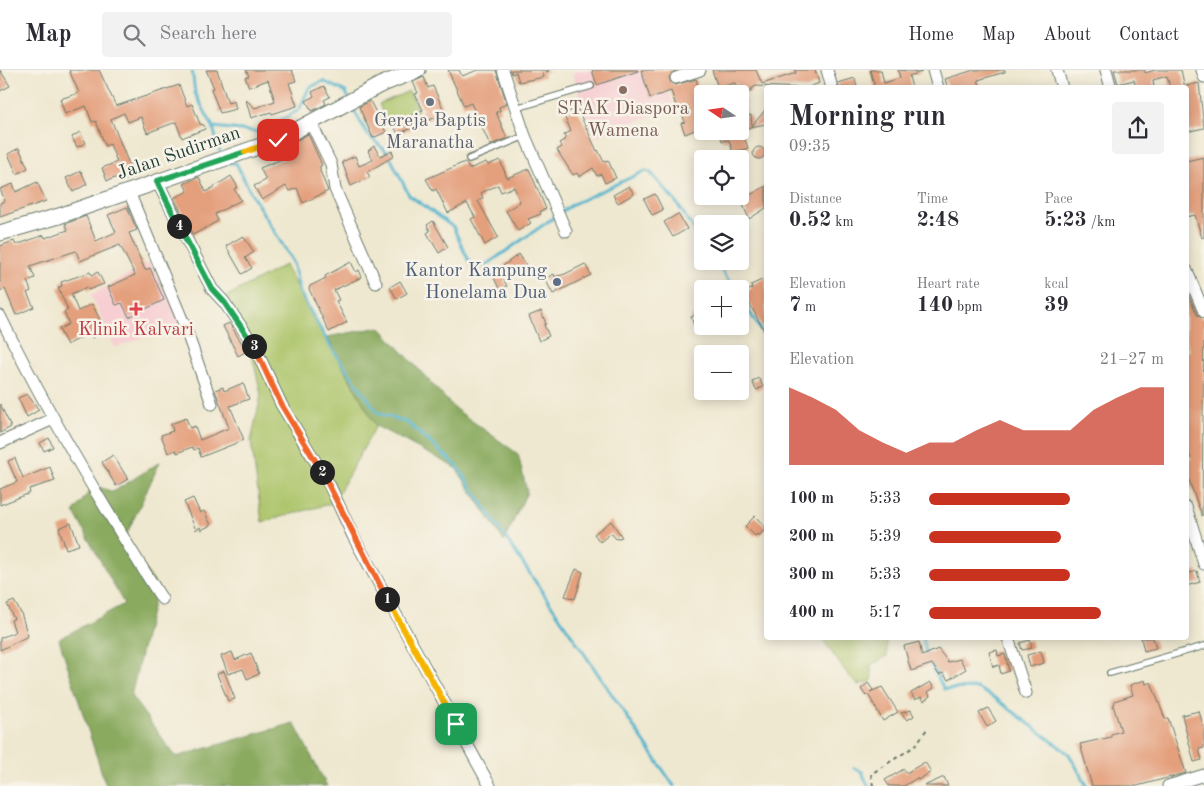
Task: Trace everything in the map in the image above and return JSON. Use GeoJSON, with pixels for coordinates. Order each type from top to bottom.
{"type":"FeatureCollection","features":[{"type":"Feature","properties":{"kind":"street","name":"Jalan Sudirman"},"geometry":{"type":"LineString","coordinates":[[0,234],[129,192],[278,140],[380,85],[418,70]]}},
{"type":"Feature","properties":{"kind":"street"},"geometry":{"type":"LineString","coordinates":[[504,70],[525,136],[566,231]]}},
{"type":"Feature","properties":{"kind":"street"},"geometry":{"type":"LineString","coordinates":[[676,78],[700,70]]}},
{"type":"Feature","properties":{"kind":"street"},"geometry":{"type":"LineString","coordinates":[[827,70],[831,85]]}},
{"type":"Feature","properties":{"kind":"street"},"geometry":{"type":"LineString","coordinates":[[933,70],[937,85]]}},
{"type":"Feature","properties":{"kind":"street"},"geometry":{"type":"LineString","coordinates":[[1059,70],[1062,85]]}},
{"type":"Feature","properties":{"kind":"street"},"geometry":{"type":"LineString","coordinates":[[1106,70],[1110,85]]}},
{"type":"Feature","properties":{"kind":"street"},"geometry":{"type":"LineString","coordinates":[[1202,70],[1204,77]]}},
{"type":"Feature","properties":{"kind":"street"},"geometry":{"type":"LineString","coordinates":[[311,123],[331,164],[335,189],[376,283]]}},
{"type":"Feature","properties":{"kind":"street"},"geometry":{"type":"LineString","coordinates":[[157,181],[212,289],[224,302],[254,345],[281,404],[330,486],[353,536],[490,786]]}},
{"type":"Feature","properties":{"kind":"street"},"geometry":{"type":"LineString","coordinates":[[129,192],[184,324],[212,404]]}},
{"type":"Feature","properties":{"kind":"street"},"geometry":{"type":"LineString","coordinates":[[1189,276],[1204,312]]}},
{"type":"Feature","properties":{"kind":"street"},"geometry":{"type":"LineString","coordinates":[[0,316],[52,419],[110,518],[162,599]]}},
{"type":"Feature","properties":{"kind":"street"},"geometry":{"type":"LineString","coordinates":[[0,443],[52,419]]}},
{"type":"Feature","properties":{"kind":"street"},"geometry":{"type":"LineString","coordinates":[[1189,525],[1204,564]]}},
{"type":"Feature","properties":{"kind":"street"},"geometry":{"type":"LineString","coordinates":[[1009,640],[1026,692]]}},
{"type":"Feature","properties":{"kind":"street"},"geometry":{"type":"LineString","coordinates":[[1168,786],[1204,775]]}},
{"type":"Feature","properties":{"kind":"lane"},"geometry":{"type":"LineString","coordinates":[[516,108],[591,86]]}},
{"type":"Feature","properties":{"kind":"lane"},"geometry":{"type":"LineString","coordinates":[[470,159],[525,136]]}},
{"type":"Feature","properties":{"kind":"lane"},"geometry":{"type":"LineString","coordinates":[[1110,673],[1204,646]]}},
{"type":"Feature","properties":{"kind":"path"},"geometry":{"type":"LineString","coordinates":[[873,786],[871,774],[915,746],[927,729]]}},
{"type":"Feature","properties":{"kind":"shaded area","name":"STAK Diaspora Wamena"},"geometry":{"type":"Polygon","coordinates":[[[581,70],[661,70],[674,107],[595,137],[572,73],[581,70]]]}},
{"type":"Feature","properties":{"kind":"shaded area","name":"Klinik Kalvari"},"geometry":{"type":"Polygon","coordinates":[[[150,262],[182,323],[115,348],[91,295],[150,262]]]}},
{"type":"Feature","properties":{"kind":"green space"},"geometry":{"type":"Polygon","coordinates":[[[409,91],[418,111],[387,124],[379,104],[409,91]]]}},
{"type":"Feature","properties":{"kind":"green space"},"geometry":{"type":"Polygon","coordinates":[[[285,265],[376,426],[333,503],[262,522],[251,441],[261,395],[251,350],[225,297],[285,265]]]}},
{"type":"Feature","properties":{"kind":"green space"},"geometry":{"type":"Polygon","coordinates":[[[380,327],[454,408],[518,454],[527,492],[504,541],[456,468],[376,426],[327,337],[380,327]]]}},
{"type":"Feature","properties":{"kind":"green space"},"geometry":{"type":"Polygon","coordinates":[[[160,462],[124,540],[157,586],[131,696],[176,757],[294,723],[327,786],[106,786],[59,639],[124,604],[74,512],[94,485],[113,492],[160,462]]]}},
{"type":"Feature","properties":{"kind":"green space"},"geometry":{"type":"Polygon","coordinates":[[[822,640],[887,640],[887,656],[871,665],[872,681],[858,685],[822,640]]]}},
{"type":"Feature","properties":{"kind":"building"},"geometry":{"type":"Polygon","coordinates":[[[0,70],[10,86],[0,91],[0,70]]]}},
{"type":"Feature","properties":{"kind":"building"},"geometry":{"type":"Polygon","coordinates":[[[69,70],[99,70],[116,106],[179,85],[187,106],[192,104],[200,124],[204,125],[205,129],[182,138],[176,122],[147,133],[141,117],[128,122],[124,113],[111,119],[134,177],[125,180],[123,175],[107,181],[102,168],[117,162],[110,144],[105,146],[96,121],[92,122],[86,106],[65,114],[60,99],[79,93],[69,70]]]}},
{"type":"Feature","properties":{"kind":"building"},"geometry":{"type":"Polygon","coordinates":[[[206,70],[217,70],[228,103],[234,101],[236,109],[220,113],[211,89],[214,88],[206,70]]]}},
{"type":"Feature","properties":{"kind":"building"},"geometry":{"type":"Polygon","coordinates":[[[246,70],[292,70],[296,81],[289,83],[297,106],[251,118],[246,100],[255,108],[275,101],[268,80],[249,87],[245,77],[249,76],[246,70]]]}},
{"type":"Feature","properties":{"kind":"building"},"geometry":{"type":"Polygon","coordinates":[[[448,70],[459,70],[462,76],[478,70],[496,70],[507,104],[499,107],[500,111],[496,112],[507,138],[490,145],[471,103],[464,106],[448,70]]]}},
{"type":"Feature","properties":{"kind":"building"},"geometry":{"type":"Polygon","coordinates":[[[511,70],[549,71],[543,73],[544,77],[519,82],[516,72],[512,74],[511,70]]]}},
{"type":"Feature","properties":{"kind":"building"},"geometry":{"type":"Polygon","coordinates":[[[592,70],[638,70],[638,71],[597,85],[592,70]]]}},
{"type":"Feature","properties":{"kind":"building"},"geometry":{"type":"Polygon","coordinates":[[[641,70],[676,70],[669,77],[671,83],[675,85],[696,79],[698,85],[694,85],[694,130],[685,134],[681,123],[685,122],[680,108],[677,109],[671,91],[650,98],[641,70]]]}},
{"type":"Feature","properties":{"kind":"building"},"geometry":{"type":"Polygon","coordinates":[[[712,70],[756,70],[762,84],[796,73],[795,70],[815,70],[819,83],[814,85],[756,86],[749,92],[749,85],[736,85],[735,83],[717,85],[712,70]]]}},
{"type":"Feature","properties":{"kind":"building"},"geometry":{"type":"Polygon","coordinates":[[[870,70],[881,70],[884,83],[900,78],[898,70],[922,72],[909,76],[911,85],[874,85],[870,70]]]}},
{"type":"Feature","properties":{"kind":"building"},"geometry":{"type":"Polygon","coordinates":[[[974,70],[1005,70],[1005,72],[978,80],[980,85],[947,85],[945,79],[974,70]]]}},
{"type":"Feature","properties":{"kind":"building"},"geometry":{"type":"Polygon","coordinates":[[[1114,70],[1145,70],[1145,73],[1155,70],[1181,70],[1184,85],[1169,85],[1167,76],[1153,80],[1154,85],[1135,85],[1134,80],[1118,84],[1114,70]]]}},
{"type":"Feature","properties":{"kind":"building","name":"Gereja Baptis Maranatha"},"geometry":{"type":"Polygon","coordinates":[[[424,77],[428,88],[433,86],[445,113],[398,134],[393,124],[423,110],[415,94],[418,93],[413,82],[424,77]]]}},
{"type":"Feature","properties":{"kind":"building"},"geometry":{"type":"Polygon","coordinates":[[[855,78],[856,85],[838,85],[838,83],[855,78]]]}},
{"type":"Feature","properties":{"kind":"building"},"geometry":{"type":"Polygon","coordinates":[[[1199,83],[1204,128],[1189,131],[1189,85],[1199,83]]]}},
{"type":"Feature","properties":{"kind":"building"},"geometry":{"type":"Polygon","coordinates":[[[324,86],[330,97],[324,100],[326,104],[312,111],[306,101],[314,96],[312,92],[324,86]]]}},
{"type":"Feature","properties":{"kind":"building"},"geometry":{"type":"Polygon","coordinates":[[[370,101],[386,132],[373,138],[359,107],[370,101]]]}},
{"type":"Feature","properties":{"kind":"building"},"geometry":{"type":"Polygon","coordinates":[[[577,108],[597,151],[604,162],[608,160],[616,178],[605,183],[601,174],[597,176],[593,168],[579,177],[577,173],[573,175],[557,150],[562,147],[559,143],[566,139],[564,135],[571,131],[563,114],[577,108]]]}},
{"type":"Feature","properties":{"kind":"building"},"geometry":{"type":"Polygon","coordinates":[[[764,111],[764,124],[749,127],[749,116],[751,115],[752,126],[764,111]]]}},
{"type":"Feature","properties":{"kind":"building"},"geometry":{"type":"Polygon","coordinates":[[[80,132],[86,143],[77,147],[72,137],[80,132]]]}},
{"type":"Feature","properties":{"kind":"building"},"geometry":{"type":"Polygon","coordinates":[[[308,134],[322,165],[320,166],[320,171],[328,191],[303,203],[297,188],[289,191],[286,186],[262,200],[254,186],[266,180],[260,168],[287,157],[283,148],[308,134]]]}},
{"type":"Feature","properties":{"kind":"building"},"geometry":{"type":"Polygon","coordinates":[[[729,140],[745,140],[748,148],[732,150],[729,140]]]}},
{"type":"Feature","properties":{"kind":"building"},"geometry":{"type":"Polygon","coordinates":[[[374,146],[380,156],[392,151],[394,156],[367,172],[370,177],[351,186],[342,162],[355,156],[359,166],[373,160],[368,151],[374,146]]]}},
{"type":"Feature","properties":{"kind":"building"},"geometry":{"type":"Polygon","coordinates":[[[759,147],[763,149],[763,157],[759,159],[755,157],[753,153],[755,149],[759,147]]]}},
{"type":"Feature","properties":{"kind":"building"},"geometry":{"type":"Polygon","coordinates":[[[19,148],[28,168],[17,174],[8,154],[19,148]]]}},
{"type":"Feature","properties":{"kind":"building"},"geometry":{"type":"Polygon","coordinates":[[[1204,157],[1204,237],[1202,238],[1195,215],[1189,216],[1189,160],[1204,157]]]}},
{"type":"Feature","properties":{"kind":"building"},"geometry":{"type":"Polygon","coordinates":[[[500,160],[507,178],[529,169],[546,209],[540,211],[541,214],[528,219],[531,223],[518,231],[506,211],[520,202],[514,187],[501,192],[498,185],[481,193],[483,198],[478,201],[498,237],[485,245],[471,219],[475,217],[467,203],[448,213],[436,189],[433,191],[426,179],[465,162],[469,169],[486,162],[488,165],[500,160]]]}},
{"type":"Feature","properties":{"kind":"building"},"geometry":{"type":"Polygon","coordinates":[[[81,171],[87,184],[73,192],[66,178],[81,171]]]}},
{"type":"Feature","properties":{"kind":"building"},"geometry":{"type":"Polygon","coordinates":[[[231,176],[238,187],[234,189],[241,200],[215,214],[218,221],[193,235],[174,198],[188,191],[184,184],[199,177],[206,192],[231,176]]]}},
{"type":"Feature","properties":{"kind":"building"},"geometry":{"type":"Polygon","coordinates":[[[37,182],[46,201],[0,217],[0,203],[5,201],[0,189],[13,184],[16,192],[37,182]]]}},
{"type":"Feature","properties":{"kind":"building"},"geometry":{"type":"Polygon","coordinates":[[[629,186],[634,194],[618,203],[613,195],[629,186]]]}},
{"type":"Feature","properties":{"kind":"building"},"geometry":{"type":"Polygon","coordinates":[[[764,187],[764,209],[749,219],[749,215],[743,205],[749,205],[749,196],[764,187]]]}},
{"type":"Feature","properties":{"kind":"building"},"geometry":{"type":"Polygon","coordinates":[[[655,194],[663,210],[652,215],[644,199],[655,194]]]}},
{"type":"Feature","properties":{"kind":"building"},"geometry":{"type":"Polygon","coordinates":[[[127,207],[137,230],[129,233],[145,270],[150,268],[164,300],[129,317],[122,303],[116,305],[108,287],[135,275],[120,245],[80,261],[76,251],[30,266],[35,278],[27,281],[31,291],[27,293],[34,307],[16,315],[5,289],[0,291],[0,246],[14,241],[16,245],[44,235],[45,238],[68,230],[65,224],[86,216],[96,241],[116,232],[108,215],[127,207]]]}},
{"type":"Feature","properties":{"kind":"building"},"geometry":{"type":"Polygon","coordinates":[[[678,214],[687,229],[673,237],[664,222],[678,214]]]}},
{"type":"Feature","properties":{"kind":"building"},"geometry":{"type":"Polygon","coordinates":[[[433,221],[448,247],[439,253],[427,233],[430,231],[427,225],[433,221]]]}},
{"type":"Feature","properties":{"kind":"building"},"geometry":{"type":"Polygon","coordinates":[[[243,236],[254,252],[245,258],[252,268],[242,274],[226,246],[243,236]]]}},
{"type":"Feature","properties":{"kind":"building"},"geometry":{"type":"Polygon","coordinates":[[[519,254],[526,265],[504,280],[507,286],[500,290],[492,274],[519,254]]]}},
{"type":"Feature","properties":{"kind":"building"},"geometry":{"type":"Polygon","coordinates":[[[351,262],[356,272],[359,270],[362,277],[334,290],[339,300],[336,301],[347,322],[329,332],[309,289],[310,286],[326,278],[325,276],[351,262]]]}},
{"type":"Feature","properties":{"kind":"building"},"geometry":{"type":"Polygon","coordinates":[[[585,264],[591,275],[553,294],[545,279],[554,274],[555,277],[565,274],[585,264]]]}},
{"type":"Feature","properties":{"kind":"building"},"geometry":{"type":"Polygon","coordinates":[[[90,272],[92,275],[98,272],[104,284],[88,290],[87,287],[71,294],[78,311],[92,304],[106,331],[92,338],[90,333],[67,345],[59,329],[69,324],[64,312],[68,310],[58,288],[62,286],[61,282],[90,272]]]}},
{"type":"Feature","properties":{"kind":"building"},"geometry":{"type":"Polygon","coordinates":[[[764,279],[764,330],[749,303],[749,290],[752,288],[751,285],[764,279]]]}},
{"type":"Feature","properties":{"kind":"building"},"geometry":{"type":"Polygon","coordinates":[[[400,281],[407,293],[397,299],[390,287],[400,281]]]}},
{"type":"Feature","properties":{"kind":"building"},"geometry":{"type":"Polygon","coordinates":[[[1189,296],[1197,315],[1204,319],[1202,516],[1189,480],[1189,460],[1191,459],[1189,453],[1189,296]]]}},
{"type":"Feature","properties":{"kind":"building"},"geometry":{"type":"Polygon","coordinates":[[[541,311],[549,336],[539,341],[529,316],[541,311]]]}},
{"type":"Feature","properties":{"kind":"building"},"geometry":{"type":"Polygon","coordinates":[[[229,323],[247,351],[238,356],[223,326],[229,323]]]}},
{"type":"Feature","properties":{"kind":"building"},"geometry":{"type":"Polygon","coordinates":[[[759,378],[763,387],[756,390],[752,381],[759,378]]]}},
{"type":"Feature","properties":{"kind":"building"},"geometry":{"type":"Polygon","coordinates":[[[243,383],[249,399],[230,406],[244,440],[201,457],[198,448],[194,450],[192,447],[177,453],[176,450],[168,453],[161,435],[173,431],[171,424],[186,418],[190,428],[195,426],[200,440],[229,428],[215,390],[223,387],[224,391],[243,383]]]}},
{"type":"Feature","properties":{"kind":"building"},"geometry":{"type":"Polygon","coordinates":[[[27,394],[39,410],[27,417],[18,398],[27,394]]]}},
{"type":"Feature","properties":{"kind":"building"},"geometry":{"type":"Polygon","coordinates":[[[0,404],[11,427],[0,433],[0,404]]]}},
{"type":"Feature","properties":{"kind":"building"},"geometry":{"type":"Polygon","coordinates":[[[49,438],[53,447],[44,451],[40,443],[49,438]]]}},
{"type":"Feature","properties":{"kind":"building"},"geometry":{"type":"Polygon","coordinates":[[[113,455],[128,479],[116,486],[102,462],[113,455]]]}},
{"type":"Feature","properties":{"kind":"building"},"geometry":{"type":"Polygon","coordinates":[[[15,458],[23,478],[50,467],[55,481],[29,489],[30,493],[0,505],[0,489],[17,482],[8,461],[15,458]]]}},
{"type":"Feature","properties":{"kind":"building"},"geometry":{"type":"Polygon","coordinates":[[[193,498],[200,513],[204,511],[211,525],[201,530],[200,527],[196,530],[184,502],[193,498]]]}},
{"type":"Feature","properties":{"kind":"building"},"geometry":{"type":"Polygon","coordinates":[[[755,516],[764,526],[764,530],[759,536],[757,534],[755,536],[745,526],[755,516]]]}},
{"type":"Feature","properties":{"kind":"building"},"geometry":{"type":"Polygon","coordinates":[[[611,521],[622,537],[616,539],[611,533],[600,542],[594,534],[611,521]]]}},
{"type":"Feature","properties":{"kind":"building"},"geometry":{"type":"Polygon","coordinates":[[[71,523],[79,545],[66,549],[59,528],[71,523]]]}},
{"type":"Feature","properties":{"kind":"building"},"geometry":{"type":"Polygon","coordinates":[[[576,569],[583,572],[575,599],[565,596],[576,569]]]}},
{"type":"Feature","properties":{"kind":"building"},"geometry":{"type":"Polygon","coordinates":[[[1197,571],[1200,582],[1189,585],[1189,573],[1197,571]]]}},
{"type":"Feature","properties":{"kind":"building"},"geometry":{"type":"Polygon","coordinates":[[[14,601],[21,613],[28,636],[0,650],[0,638],[15,632],[11,620],[14,619],[7,604],[14,601]]]}},
{"type":"Feature","properties":{"kind":"building"},"geometry":{"type":"Polygon","coordinates":[[[1030,640],[1032,648],[1022,650],[1020,643],[1030,640]]]}},
{"type":"Feature","properties":{"kind":"building"},"geometry":{"type":"Polygon","coordinates":[[[1141,640],[1154,640],[1156,648],[1144,651],[1141,640]]]}},
{"type":"Feature","properties":{"kind":"building"},"geometry":{"type":"Polygon","coordinates":[[[919,642],[922,656],[938,649],[948,662],[960,659],[966,669],[948,680],[943,673],[939,675],[932,664],[911,671],[904,646],[919,642]]]}},
{"type":"Feature","properties":{"kind":"building"},"geometry":{"type":"Polygon","coordinates":[[[997,650],[998,656],[1005,654],[1009,671],[1001,674],[999,665],[993,667],[989,652],[997,650]]]}},
{"type":"Feature","properties":{"kind":"building"},"geometry":{"type":"Polygon","coordinates":[[[1041,651],[1044,663],[1030,667],[1027,655],[1041,651]]]}},
{"type":"Feature","properties":{"kind":"building"},"geometry":{"type":"Polygon","coordinates":[[[232,652],[235,660],[251,653],[259,674],[247,679],[243,669],[228,674],[221,656],[232,652]]]}},
{"type":"Feature","properties":{"kind":"building"},"geometry":{"type":"Polygon","coordinates":[[[224,671],[235,699],[228,701],[217,674],[224,671]]]}},
{"type":"Feature","properties":{"kind":"building"},"geometry":{"type":"Polygon","coordinates":[[[1145,680],[1146,684],[1151,682],[1165,719],[1168,718],[1186,773],[1137,786],[1092,786],[1080,744],[1111,737],[1111,734],[1121,731],[1113,705],[1115,704],[1114,701],[1133,695],[1130,685],[1145,680]]]}},
{"type":"Feature","properties":{"kind":"building"},"geometry":{"type":"Polygon","coordinates":[[[930,682],[934,688],[928,692],[930,696],[924,701],[921,697],[915,700],[911,693],[930,682]]]}},
{"type":"Feature","properties":{"kind":"building"},"geometry":{"type":"Polygon","coordinates":[[[868,683],[873,690],[870,692],[882,687],[898,712],[883,721],[868,694],[866,696],[861,689],[868,683]]]}},
{"type":"Feature","properties":{"kind":"building"},"geometry":{"type":"Polygon","coordinates":[[[988,708],[996,721],[987,727],[979,713],[988,708]]]}},
{"type":"Feature","properties":{"kind":"building"},"geometry":{"type":"Polygon","coordinates":[[[911,710],[914,716],[907,720],[901,713],[911,710]]]}},
{"type":"Feature","properties":{"kind":"building"},"geometry":{"type":"Polygon","coordinates":[[[1199,711],[1204,729],[1204,748],[1199,749],[1202,760],[1194,762],[1182,715],[1199,711]]]}},
{"type":"Feature","properties":{"kind":"building"},"geometry":{"type":"Polygon","coordinates":[[[925,762],[931,772],[918,780],[917,778],[904,786],[889,786],[885,780],[904,769],[906,773],[925,762]]]}},
{"type":"Feature","properties":{"kind":"building"},"geometry":{"type":"Polygon","coordinates":[[[944,777],[948,786],[924,786],[944,777]]]}},
{"type":"Feature","properties":{"kind":"waterway"},"geometry":{"type":"LineString","coordinates":[[192,70],[195,93],[213,127],[260,132],[299,110],[309,88],[323,81],[346,92],[348,97]]}},
{"type":"Feature","properties":{"kind":"waterway"},"geometry":{"type":"LineString","coordinates":[[351,105],[368,135],[388,153],[409,195],[453,227],[473,270],[489,263],[573,204],[645,171],[650,172],[676,202],[694,230]]}},
{"type":"Feature","properties":{"kind":"waterway"},"geometry":{"type":"LineString","coordinates":[[213,127],[221,156]]}},
{"type":"Feature","properties":{"kind":"waterway"},"geometry":{"type":"LineString","coordinates":[[229,163],[236,163],[252,195],[293,262],[300,293],[330,346],[378,413],[408,423],[457,466],[674,786]]}},
{"type":"Feature","properties":{"kind":"waterway"},"geometry":{"type":"LineString","coordinates":[[721,270],[729,280]]}},
{"type":"Feature","properties":{"kind":"waterway"},"geometry":{"type":"LineString","coordinates":[[749,311],[764,336]]}},
{"type":"Feature","properties":{"kind":"waterway"},"geometry":{"type":"LineString","coordinates":[[923,640],[926,655],[944,689],[977,688],[995,698],[1069,754],[1087,786]]}},
{"type":"Feature","properties":{"kind":"waterway"},"geometry":{"type":"LineString","coordinates":[[854,768],[862,772],[868,786]]}},
{"type":"Feature","properties":{"kind":"place","name":"STAK Diaspora Wamena"},"geometry":{"type":"Point","coordinates":[623,90]}},
{"type":"Feature","properties":{"kind":"place","name":"Gereja Baptis Maranatha"},"geometry":{"type":"Point","coordinates":[430,102]}},
{"type":"Feature","properties":{"kind":"place","name":"Kantor Kampung Honelama Dua"},"geometry":{"type":"Point","coordinates":[557,282]}},
{"type":"Feature","properties":{"kind":"place","name":"Klinik Kalvari"},"geometry":{"type":"Point","coordinates":[136,309]}},
{"type":"Feature","properties":{"kind":"route"},"geometry":{"type":"LineString","coordinates":[[278,140],[157,181],[212,289],[224,302],[254,345],[281,404],[330,486],[353,536],[456,724]]}}]}
